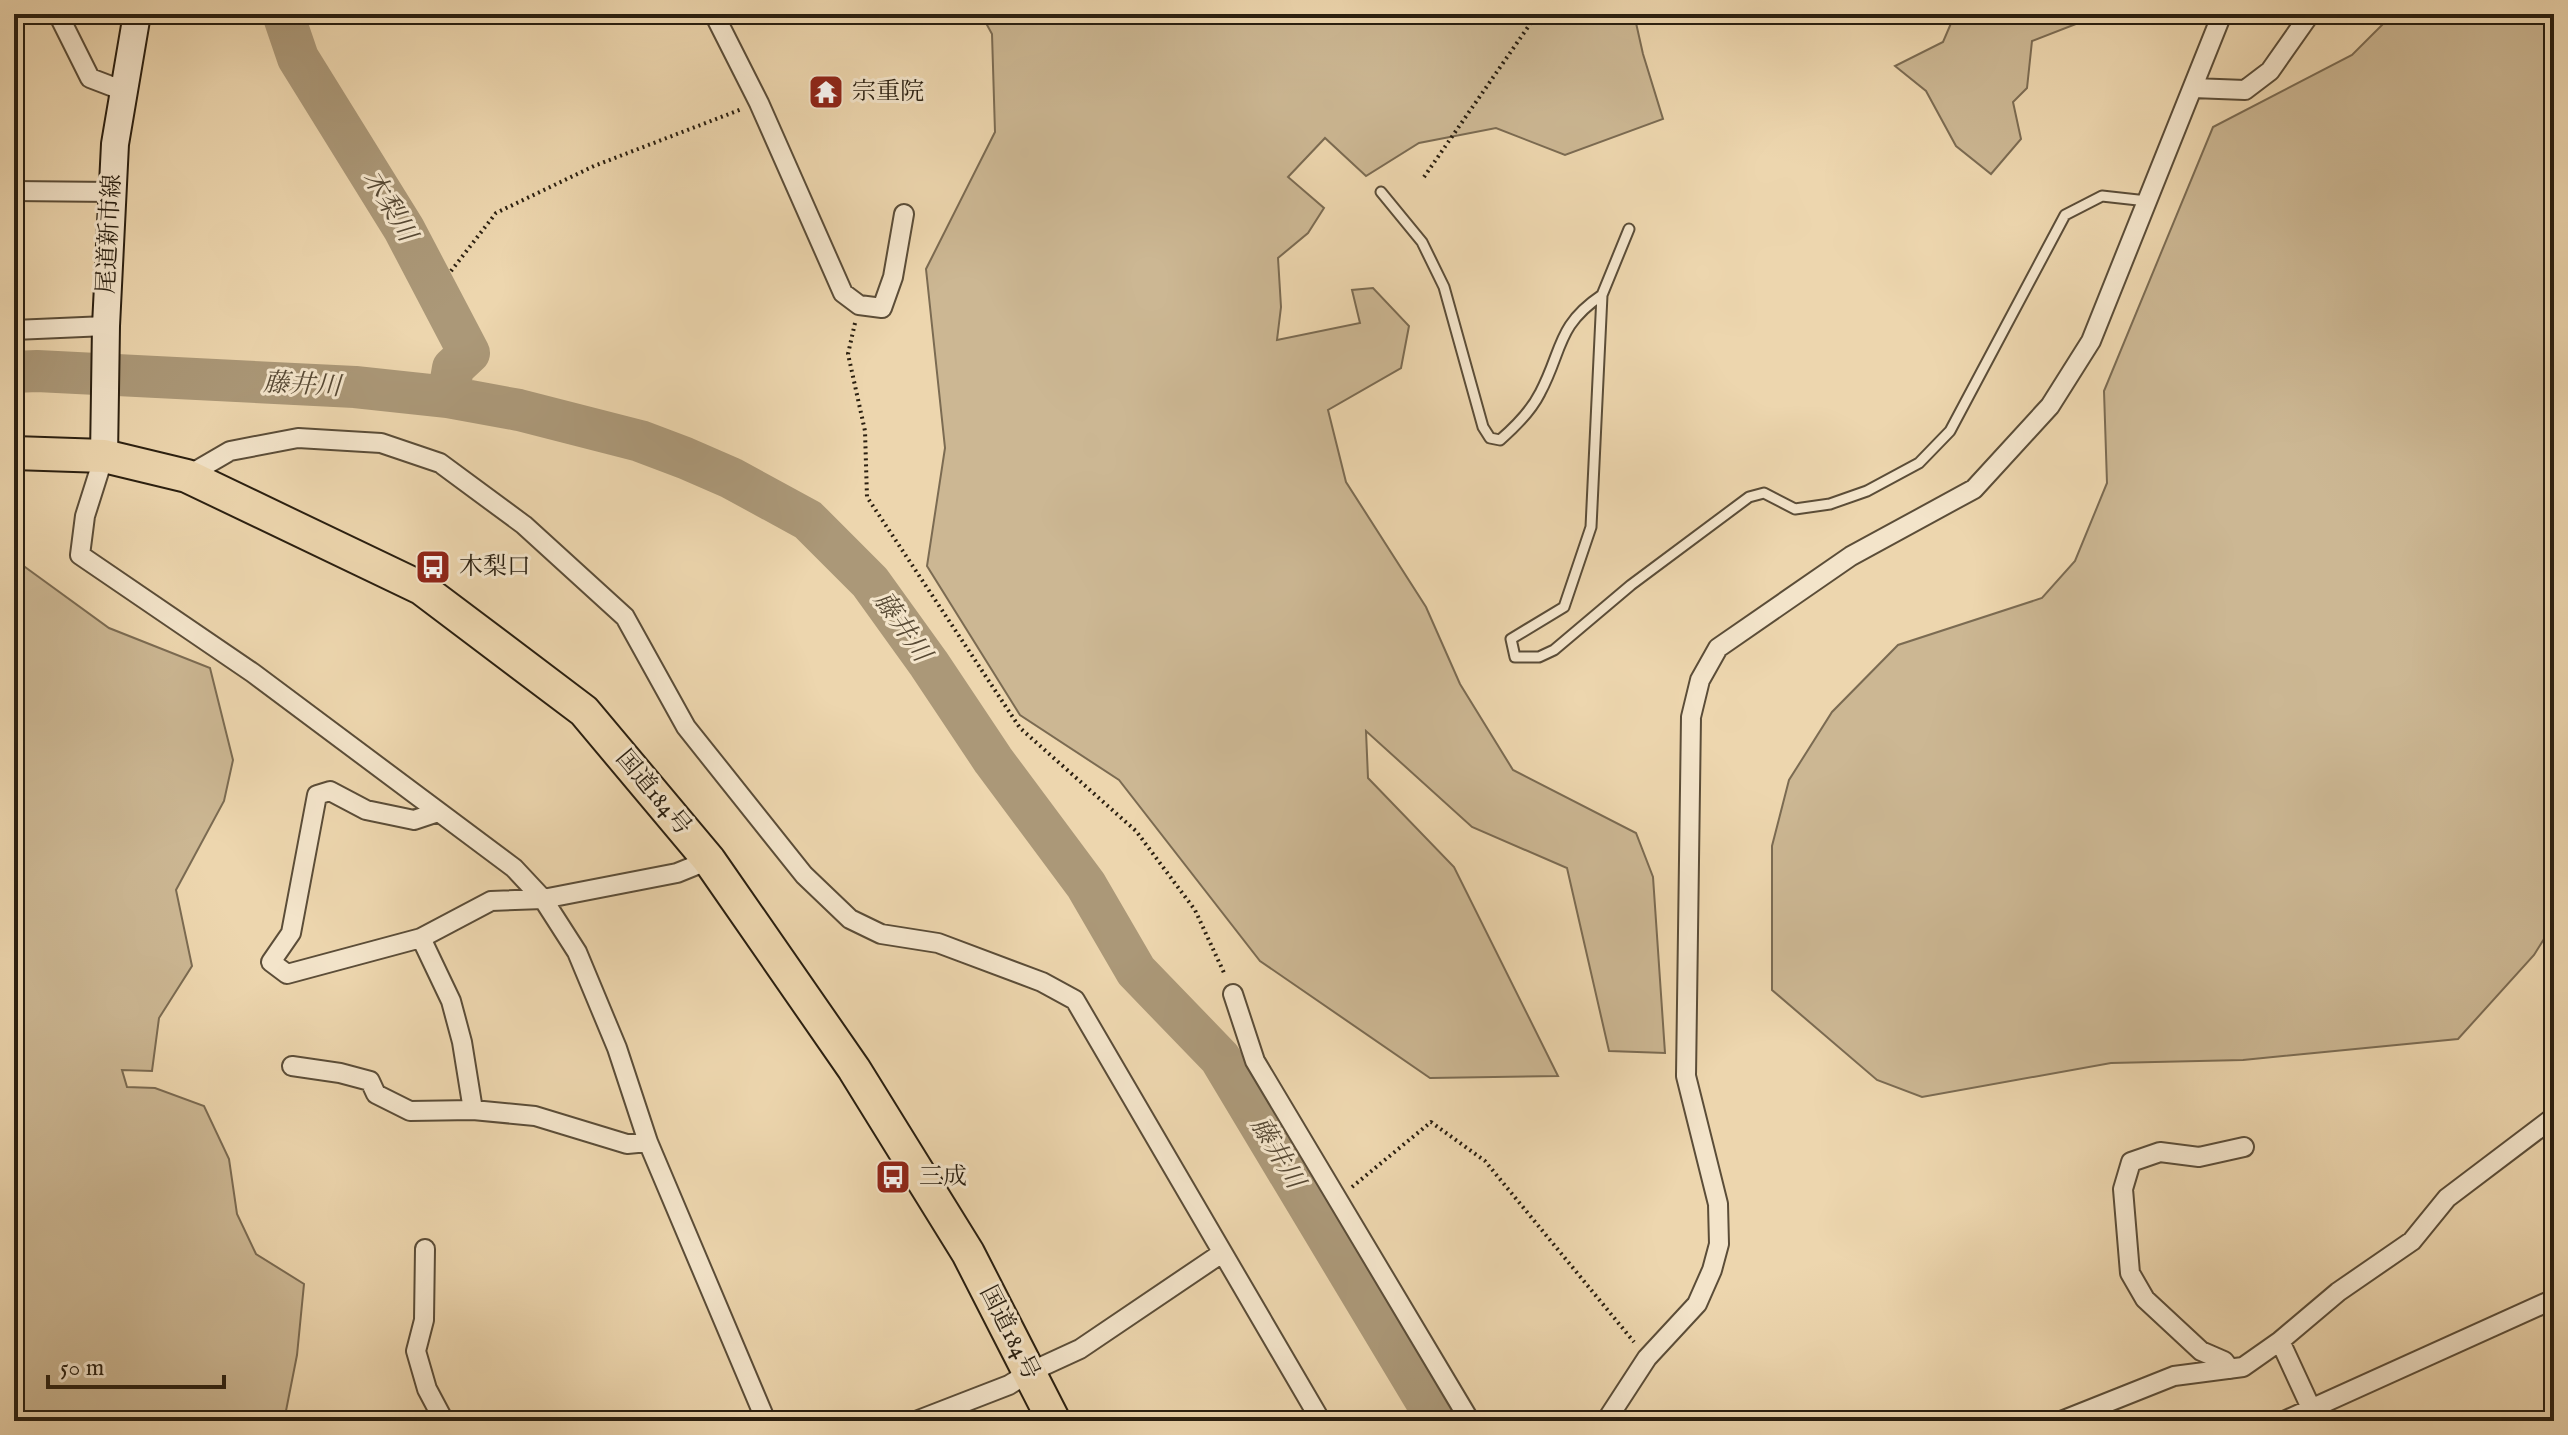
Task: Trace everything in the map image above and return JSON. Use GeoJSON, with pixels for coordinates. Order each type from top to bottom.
{"type":"FeatureCollection","features":[{"type":"Feature","properties":{"kind":"highway","name":"国道184号"},"geometry":{"type":"LineString","coordinates":[[14,453],[104,456],[187,476],[421,588],[584,711],[709,860],[854,1069],[968,1253],[1054,1421]]}},
{"type":"Feature","properties":{"kind":"main road","name":"尾道新市線"},"geometry":{"type":"LineString","coordinates":[[104,456],[106,326],[115,144],[137,14]]}},
{"type":"Feature","properties":{"kind":"street"},"geometry":{"type":"LineString","coordinates":[[58,14],[90,78],[124,91]]}},
{"type":"Feature","properties":{"kind":"street"},"geometry":{"type":"LineString","coordinates":[[714,14],[759,103],[843,293],[859,305],[882,308],[893,277],[904,214]]}},
{"type":"Feature","properties":{"kind":"street"},"geometry":{"type":"LineString","coordinates":[[1606,1421],[1647,1358],[1697,1304],[1719,1244],[1718,1204],[1686,1076],[1691,717],[1700,680],[1718,648],[1792,596],[1851,556],[1974,489],[2050,406],[2091,341],[2222,14]]}},
{"type":"Feature","properties":{"kind":"street"},"geometry":{"type":"LineString","coordinates":[[2193,88],[2245,90],[2270,71],[2310,14]]}},
{"type":"Feature","properties":{"kind":"street"},"geometry":{"type":"LineString","coordinates":[[14,191],[112,192]]}},
{"type":"Feature","properties":{"kind":"street"},"geometry":{"type":"LineString","coordinates":[[14,330],[106,326]]}},
{"type":"Feature","properties":{"kind":"street"},"geometry":{"type":"LineString","coordinates":[[187,476],[230,451],[298,438],[381,443],[440,463],[524,525],[625,617],[686,727],[804,875],[850,919],[881,934],[938,943],[1042,982],[1075,1000],[1321,1421]]}},
{"type":"Feature","properties":{"kind":"street"},"geometry":{"type":"LineString","coordinates":[[104,456],[85,516],[80,555],[253,673],[514,868],[543,899],[577,952],[617,1048],[648,1142],[766,1421]]}},
{"type":"Feature","properties":{"kind":"street"},"geometry":{"type":"LineString","coordinates":[[438,812],[414,820],[366,810],[330,791],[317,795],[291,933],[271,962],[287,974],[421,938],[491,901],[543,899],[677,873],[709,860]]}},
{"type":"Feature","properties":{"kind":"street"},"geometry":{"type":"LineString","coordinates":[[421,938],[451,1001],[462,1042],[473,1110]]}},
{"type":"Feature","properties":{"kind":"street"},"geometry":{"type":"LineString","coordinates":[[1233,994],[1255,1061],[1470,1421]]}},
{"type":"Feature","properties":{"kind":"street"},"geometry":{"type":"LineString","coordinates":[[292,1066],[370,1081],[376,1094],[410,1111],[473,1110],[535,1116],[627,1144],[648,1142]]}},
{"type":"Feature","properties":{"kind":"street"},"geometry":{"type":"LineString","coordinates":[[2061,1421],[2081,1416],[2174,1376],[2243,1367],[2280,1341],[2338,1292],[2412,1241],[2447,1198],[2554,1117]]}},
{"type":"Feature","properties":{"kind":"street"},"geometry":{"type":"LineString","coordinates":[[2230,1369],[2224,1361],[2201,1351],[2145,1299],[2130,1273],[2123,1189],[2131,1162],[2160,1152],[2199,1157],[2244,1147]]}},
{"type":"Feature","properties":{"kind":"street"},"geometry":{"type":"LineString","coordinates":[[425,1249],[424,1320],[416,1351],[427,1389],[444,1421]]}},
{"type":"Feature","properties":{"kind":"street"},"geometry":{"type":"LineString","coordinates":[[916,1421],[1009,1385],[1080,1349],[1222,1253]]}},
{"type":"Feature","properties":{"kind":"street"},"geometry":{"type":"LineString","coordinates":[[2284,1421],[2314,1415],[2554,1299]]}},
{"type":"Feature","properties":{"kind":"street"},"geometry":{"type":"LineString","coordinates":[[2280,1341],[2314,1415]]}},
{"type":"Feature","properties":{"kind":"lane"},"geometry":{"type":"LineString","coordinates":[[1381,192],[1422,242],[1444,287],[1483,427],[1490,438],[1500,440],[1515,428],[1540,393],[1559,341],[1582,308],[1602,295]]}},
{"type":"Feature","properties":{"kind":"lane"},"geometry":{"type":"LineString","coordinates":[[1629,229],[1602,295],[1591,527],[1564,607],[1511,639],[1515,657],[1539,657],[1554,650],[1631,585],[1749,497],[1764,493],[1795,509],[1830,504],[1867,491],[1919,463],[1950,431],[2065,215],[2102,196],[2147,201]]}},
{"type":"Feature","properties":{"kind":"path"},"geometry":{"type":"LineString","coordinates":[[1424,177],[1537,14]]}},
{"type":"Feature","properties":{"kind":"path"},"geometry":{"type":"LineString","coordinates":[[451,271],[496,213],[594,166],[759,103]]}},
{"type":"Feature","properties":{"kind":"path"},"geometry":{"type":"LineString","coordinates":[[859,305],[848,354],[865,431],[867,497],[1020,728],[1136,831],[1195,910],[1233,994]]}},
{"type":"Feature","properties":{"kind":"path"},"geometry":{"type":"LineString","coordinates":[[1338,1199],[1431,1122],[1485,1161],[1647,1358]]}},
{"type":"Feature","properties":{"kind":"shaded area"},"geometry":{"type":"Polygon","coordinates":[[[981,14],[1634,14],[1663,119],[1565,155],[1496,128],[1419,143],[1366,176],[1325,138],[1288,177],[1324,208],[1308,233],[1278,258],[1281,307],[1277,340],[1360,323],[1352,290],[1373,288],[1409,326],[1401,368],[1328,410],[1346,482],[1426,607],[1460,684],[1513,770],[1636,833],[1653,877],[1665,1053],[1609,1051],[1567,868],[1472,827],[1366,731],[1368,778],[1454,867],[1558,1076],[1430,1078],[1260,961],[1119,780],[1020,715],[927,566],[945,448],[926,269],[995,132],[992,34],[981,14]]]}},
{"type":"Feature","properties":{"kind":"shaded area"},"geometry":{"type":"Polygon","coordinates":[[[1955,14],[2079,14],[2076,24],[2032,41],[2027,88],[2013,102],[2021,139],[1991,174],[1956,146],[1926,91],[1895,66],[1943,42],[1955,14]]]}},
{"type":"Feature","properties":{"kind":"shaded area"},"geometry":{"type":"Polygon","coordinates":[[[2393,14],[2554,14],[2554,923],[2534,955],[2458,1039],[2243,1060],[2111,1063],[1922,1097],[1877,1080],[1772,990],[1772,846],[1789,780],[1832,712],[1898,645],[2042,598],[2075,561],[2107,483],[2104,391],[2213,127],[2352,55],[2393,14]]]}},
{"type":"Feature","properties":{"kind":"shaded area"},"geometry":{"type":"Polygon","coordinates":[[[14,559],[109,628],[210,668],[233,760],[224,801],[176,890],[192,966],[159,1018],[152,1071],[122,1070],[127,1087],[155,1088],[204,1106],[229,1159],[237,1214],[256,1254],[304,1284],[297,1355],[284,1421],[14,1421],[14,559]]]}},
{"type":"Feature","properties":{"kind":"waterway","name":"木梨川"},"geometry":{"type":"LineString","coordinates":[[283,14],[298,58],[404,229],[469,353],[453,368],[448,397]]}},
{"type":"Feature","properties":{"kind":"waterway","name":"藤井川"},"geometry":{"type":"LineString","coordinates":[[14,372],[355,387],[448,397],[519,410],[640,441],[685,458],[731,478],[808,520],[870,582],[993,760],[1086,885],[1136,971],[1220,1058],[1438,1421]]}},
{"type":"Feature","properties":{"kind":"place","name":"宗重院"},"geometry":{"type":"Point","coordinates":[826,92]}},
{"type":"Feature","properties":{"kind":"place","name":"木梨口"},"geometry":{"type":"Point","coordinates":[433,567]}},
{"type":"Feature","properties":{"kind":"place","name":"三成"},"geometry":{"type":"Point","coordinates":[893,1177]}}]}
